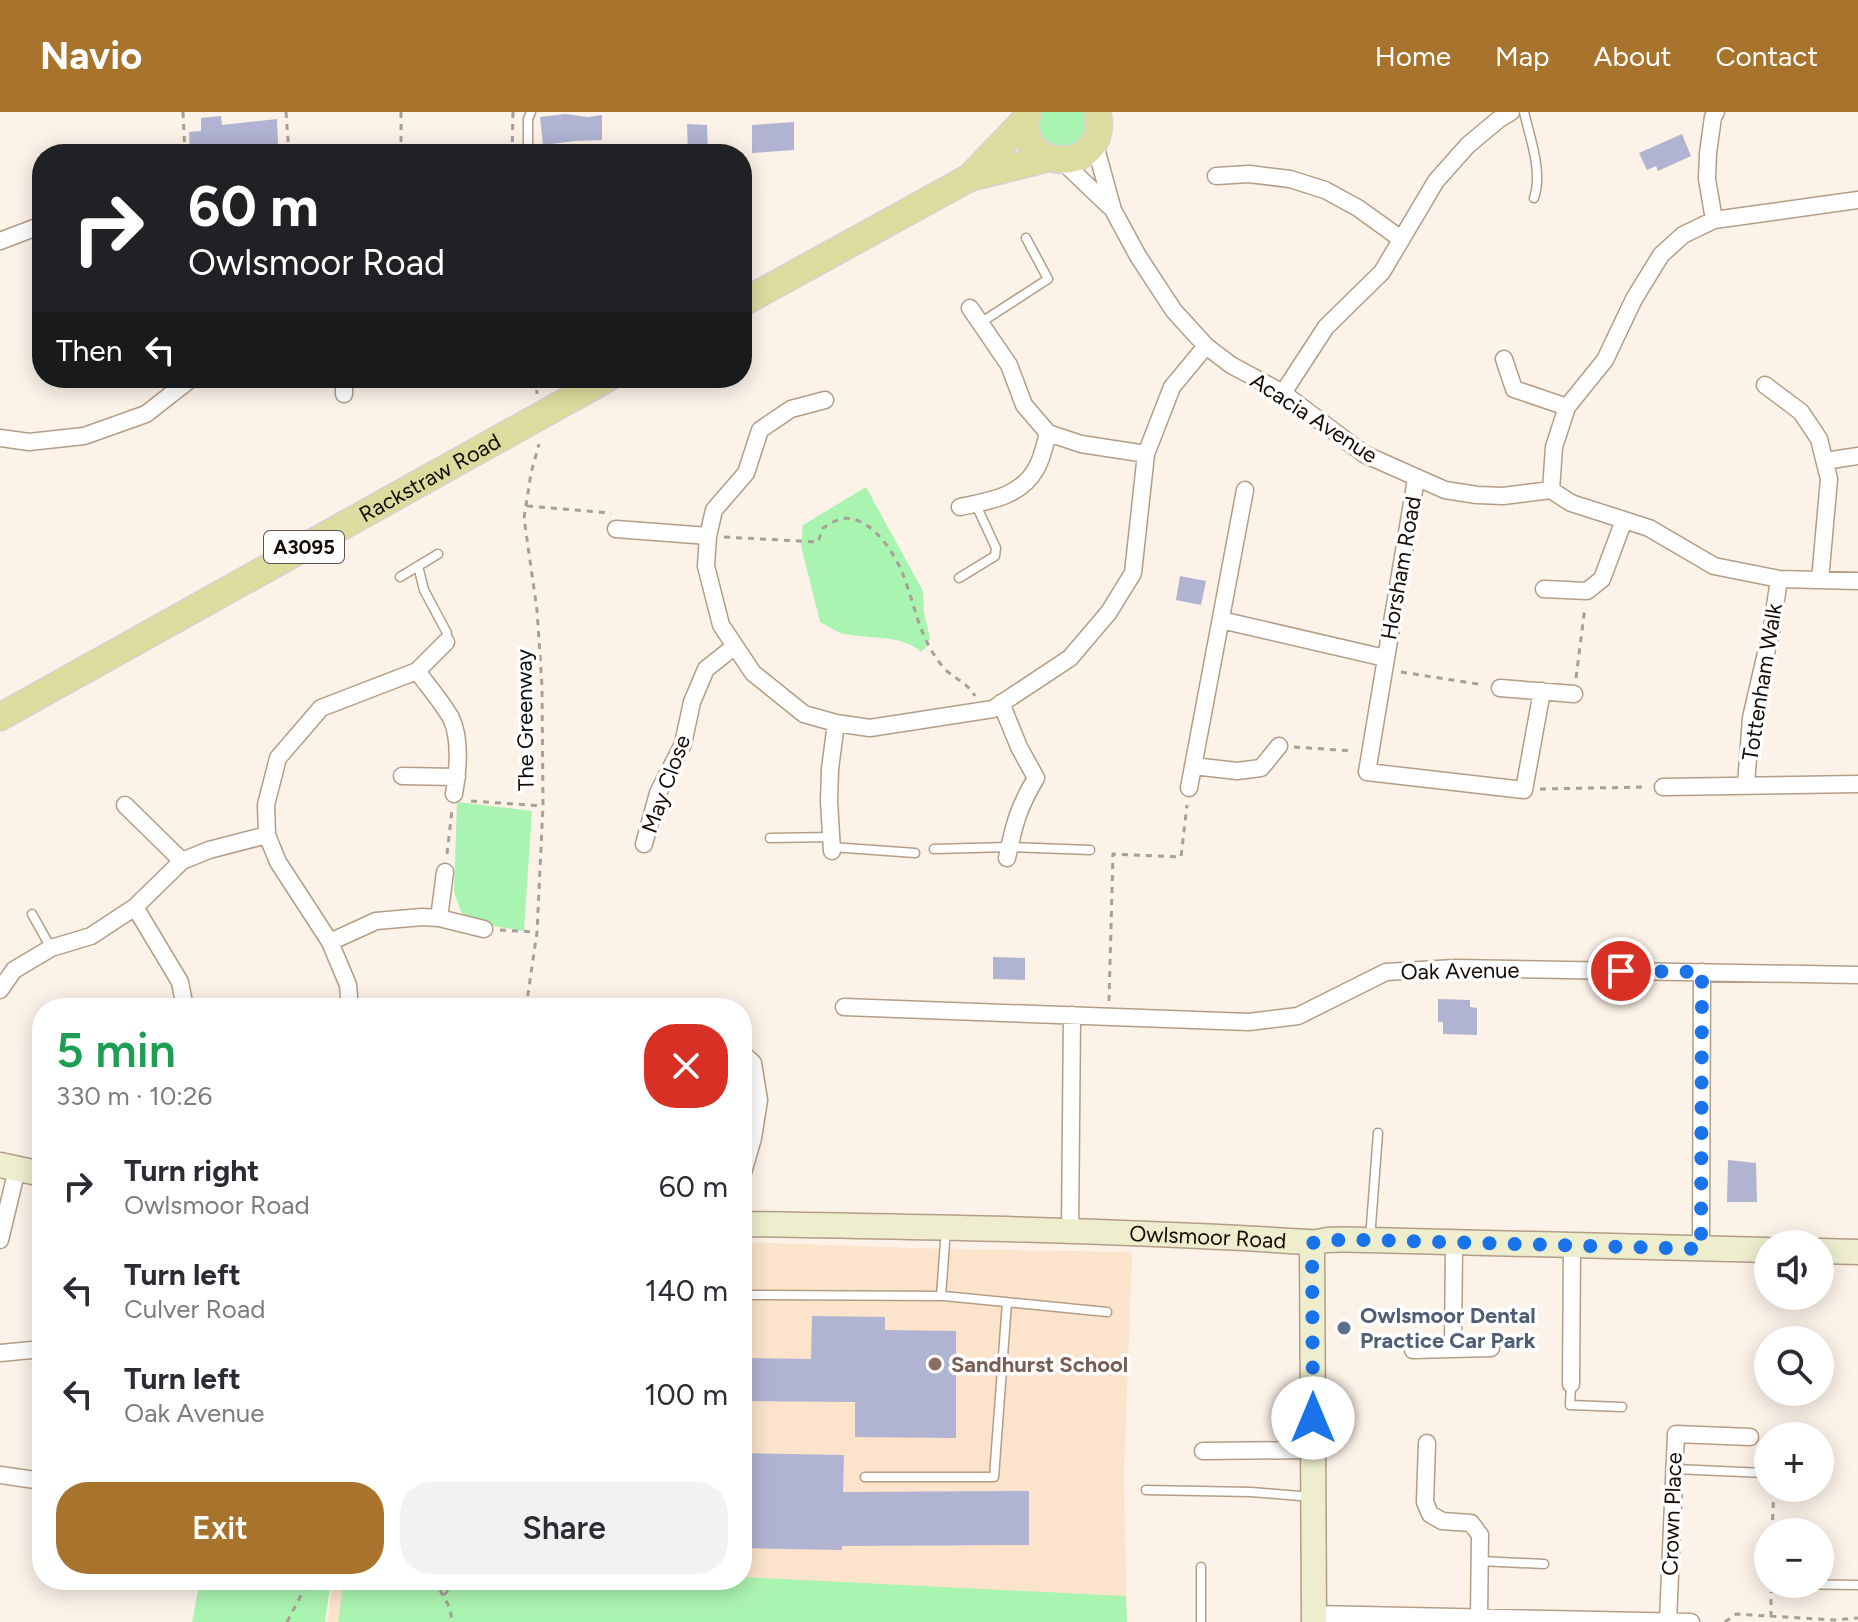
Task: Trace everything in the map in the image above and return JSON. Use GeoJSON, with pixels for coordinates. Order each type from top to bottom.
{"type":"FeatureCollection","features":[{"type":"Feature","properties":{"kind":"main road"},"geometry":{"type":"LineString","coordinates":[[752,297],[969,178],[1081,155],[1097,128],[1118,112]]}},
{"type":"Feature","properties":{"kind":"main road"},"geometry":{"type":"LineString","coordinates":[[1026,116],[1026,134],[1032,146],[1056,159]]}},
{"type":"Feature","properties":{"kind":"main road"},"geometry":{"type":"LineString","coordinates":[[969,178],[1026,116]]}},
{"type":"Feature","properties":{"kind":"main road","name":"Rackstraw Road"},"geometry":{"type":"LineString","coordinates":[[0,717],[590,388]]}},
{"type":"Feature","properties":{"kind":"street"},"geometry":{"type":"LineString","coordinates":[[1283,393],[1326,327],[1382,272],[1436,181],[1468,145],[1511,112]]}},
{"type":"Feature","properties":{"kind":"street"},"geometry":{"type":"LineString","coordinates":[[1714,220],[1707,179],[1708,153],[1716,112]]}},
{"type":"Feature","properties":{"kind":"street","name":"Acacia Avenue"},"geometry":{"type":"LineString","coordinates":[[1097,128],[1113,210],[1174,311],[1206,346],[1231,365],[1283,393],[1364,454],[1416,479],[1445,490],[1477,495],[1503,496],[1551,490]]}},
{"type":"Feature","properties":{"kind":"street","name":"Acacia Avenue"},"geometry":{"type":"LineString","coordinates":[[1056,159],[1113,210]]}},
{"type":"Feature","properties":{"kind":"street"},"geometry":{"type":"LineString","coordinates":[[1216,176],[1249,174],[1290,179],[1325,190],[1358,208],[1401,239]]}},
{"type":"Feature","properties":{"kind":"street"},"geometry":{"type":"LineString","coordinates":[[1858,200],[1714,220],[1683,235],[1661,255],[1634,299],[1605,360],[1567,407],[1554,447],[1551,490],[1571,503],[1649,528],[1714,566],[1779,579],[1858,581]]}},
{"type":"Feature","properties":{"kind":"street"},"geometry":{"type":"LineString","coordinates":[[0,241],[32,229]]}},
{"type":"Feature","properties":{"kind":"street"},"geometry":{"type":"LineString","coordinates":[[970,308],[1009,365],[1024,405],[1048,433],[1081,444],[1146,454]]}},
{"type":"Feature","properties":{"kind":"street"},"geometry":{"type":"LineString","coordinates":[[825,400],[791,409],[760,430],[746,473],[714,510],[706,566],[721,625],[753,673],[804,714],[870,728],[993,709],[1070,658],[1109,612],[1133,573],[1146,454],[1172,387],[1206,346]]}},
{"type":"Feature","properties":{"kind":"street"},"geometry":{"type":"LineString","coordinates":[[1504,359],[1514,389],[1567,407]]}},
{"type":"Feature","properties":{"kind":"street"},"geometry":{"type":"LineString","coordinates":[[1765,385],[1801,412],[1819,439],[1829,479],[1820,580]]}},
{"type":"Feature","properties":{"kind":"street"},"geometry":{"type":"LineString","coordinates":[[0,438],[29,442],[84,436],[146,414],[179,388]]}},
{"type":"Feature","properties":{"kind":"street"},"geometry":{"type":"LineString","coordinates":[[968,505],[997,500],[1020,488],[1037,469],[1048,433]]}},
{"type":"Feature","properties":{"kind":"street"},"geometry":{"type":"LineString","coordinates":[[1825,461],[1858,456]]}},
{"type":"Feature","properties":{"kind":"street","name":"Horsham Road"},"geometry":{"type":"LineString","coordinates":[[1370,752],[1416,479]]}},
{"type":"Feature","properties":{"kind":"street"},"geometry":{"type":"LineString","coordinates":[[1189,788],[1245,490]]}},
{"type":"Feature","properties":{"kind":"street"},"geometry":{"type":"LineString","coordinates":[[1544,589],[1587,591],[1602,579],[1624,520]]}},
{"type":"Feature","properties":{"kind":"street"},"geometry":{"type":"LineString","coordinates":[[614,521],[708,536]]}},
{"type":"Feature","properties":{"kind":"street","name":"Tottenham Walk"},"geometry":{"type":"LineString","coordinates":[[1746,785],[1751,718],[1772,627],[1779,579]]}},
{"type":"Feature","properties":{"kind":"street","name":"Horsham Road"},"geometry":{"type":"LineString","coordinates":[[1221,620],[1385,663]]}},
{"type":"Feature","properties":{"kind":"street"},"geometry":{"type":"LineString","coordinates":[[349,998],[348,985],[330,942],[278,862],[267,835],[266,805],[278,758],[321,708],[417,671],[446,642]]}},
{"type":"Feature","properties":{"kind":"street","name":"May Close"},"geometry":{"type":"LineString","coordinates":[[644,844],[658,793],[683,744],[692,702],[706,669],[735,646]]}},
{"type":"Feature","properties":{"kind":"street"},"geometry":{"type":"LineString","coordinates":[[417,671],[452,720],[457,748],[454,797]]}},
{"type":"Feature","properties":{"kind":"street"},"geometry":{"type":"LineString","coordinates":[[1500,688],[1574,694]]}},
{"type":"Feature","properties":{"kind":"street"},"geometry":{"type":"LineString","coordinates":[[1370,752],[1367,772],[1524,790],[1542,691]]}},
{"type":"Feature","properties":{"kind":"street"},"geometry":{"type":"LineString","coordinates":[[1001,703],[1036,778],[1022,801],[1008,852]]}},
{"type":"Feature","properties":{"kind":"street"},"geometry":{"type":"LineString","coordinates":[[832,845],[830,769],[836,723]]}},
{"type":"Feature","properties":{"kind":"street"},"geometry":{"type":"LineString","coordinates":[[1193,766],[1237,771],[1261,768],[1279,746]]}},
{"type":"Feature","properties":{"kind":"street"},"geometry":{"type":"LineString","coordinates":[[402,776],[457,777]]}},
{"type":"Feature","properties":{"kind":"street","name":"Tottenham Walk"},"geometry":{"type":"LineString","coordinates":[[1663,787],[1858,784]]}},
{"type":"Feature","properties":{"kind":"street"},"geometry":{"type":"LineString","coordinates":[[125,805],[182,861]]}},
{"type":"Feature","properties":{"kind":"street"},"geometry":{"type":"LineString","coordinates":[[0,990],[14,970],[51,948],[91,936],[135,907],[182,861],[209,850],[267,835]]}},
{"type":"Feature","properties":{"kind":"street"},"geometry":{"type":"LineString","coordinates":[[439,918],[445,872]]}},
{"type":"Feature","properties":{"kind":"street"},"geometry":{"type":"LineString","coordinates":[[135,907],[180,982],[183,998]]}},
{"type":"Feature","properties":{"kind":"street"},"geometry":{"type":"LineString","coordinates":[[330,942],[376,921],[422,917],[484,929]]}},
{"type":"Feature","properties":{"kind":"street","name":"Oak Avenue"},"geometry":{"type":"LineString","coordinates":[[844,1007],[1249,1022],[1298,1016],[1386,972],[1455,968],[1858,975]]}},
{"type":"Feature","properties":{"kind":"street"},"geometry":{"type":"LineString","coordinates":[[1701,1249],[1702,972]]}},
{"type":"Feature","properties":{"kind":"street"},"geometry":{"type":"LineString","coordinates":[[1070,1232],[1072,1015]]}},
{"type":"Feature","properties":{"kind":"street"},"geometry":{"type":"LineString","coordinates":[[752,1062],[759,1100],[752,1141]]}},
{"type":"Feature","properties":{"kind":"street"},"geometry":{"type":"LineString","coordinates":[[0,1240],[8,1167],[32,1172]]}},
{"type":"Feature","properties":{"kind":"street","name":"Owlsmoor Road"},"geometry":{"type":"LineString","coordinates":[[752,1224],[946,1227],[1312,1243],[1370,1240],[1754,1250]]}},
{"type":"Feature","properties":{"kind":"street"},"geometry":{"type":"LineString","coordinates":[[1312,1243],[1314,1618],[1479,1617],[1691,1622]]}},
{"type":"Feature","properties":{"kind":"street"},"geometry":{"type":"LineString","coordinates":[[1453,1349],[1454,1243]]}},
{"type":"Feature","properties":{"kind":"street"},"geometry":{"type":"LineString","coordinates":[[1571,1384],[1572,1245]]}},
{"type":"Feature","properties":{"kind":"street"},"geometry":{"type":"LineString","coordinates":[[1834,1251],[1858,1252]]}},
{"type":"Feature","properties":{"kind":"street"},"geometry":{"type":"LineString","coordinates":[[1413,1350],[1491,1348]]}},
{"type":"Feature","properties":{"kind":"street"},"geometry":{"type":"LineString","coordinates":[[0,1353],[32,1350]]}},
{"type":"Feature","properties":{"kind":"street","name":"Crown Place"},"geometry":{"type":"LineString","coordinates":[[1668,1621],[1676,1434],[1750,1437]]}},
{"type":"Feature","properties":{"kind":"street"},"geometry":{"type":"LineString","coordinates":[[1427,1443],[1425,1502],[1430,1514],[1442,1521],[1471,1523],[1480,1535],[1479,1617]]}},
{"type":"Feature","properties":{"kind":"street"},"geometry":{"type":"LineString","coordinates":[[1203,1451],[1313,1450]]}},
{"type":"Feature","properties":{"kind":"street"},"geometry":{"type":"LineString","coordinates":[[0,1475],[32,1480]]}},
{"type":"Feature","properties":{"kind":"lane"},"geometry":{"type":"LineString","coordinates":[[528,144],[531,112]]}},
{"type":"Feature","properties":{"kind":"lane"},"geometry":{"type":"LineString","coordinates":[[1524,112],[1537,175],[1538,187],[1534,198]]}},
{"type":"Feature","properties":{"kind":"lane"},"geometry":{"type":"LineString","coordinates":[[980,323],[1048,279],[1026,238]]}},
{"type":"Feature","properties":{"kind":"lane"},"geometry":{"type":"LineString","coordinates":[[959,578],[995,556],[996,548],[968,505]]}},
{"type":"Feature","properties":{"kind":"lane"},"geometry":{"type":"LineString","coordinates":[[400,577],[438,554]]}},
{"type":"Feature","properties":{"kind":"lane"},"geometry":{"type":"LineString","coordinates":[[418,566],[424,590],[447,633],[446,642]]}},
{"type":"Feature","properties":{"kind":"lane"},"geometry":{"type":"LineString","coordinates":[[770,838],[915,853]]}},
{"type":"Feature","properties":{"kind":"lane"},"geometry":{"type":"LineString","coordinates":[[934,849],[1008,852],[1090,850]]}},
{"type":"Feature","properties":{"kind":"lane"},"geometry":{"type":"LineString","coordinates":[[32,914],[51,948]]}},
{"type":"Feature","properties":{"kind":"lane"},"geometry":{"type":"LineString","coordinates":[[1370,1240],[1378,1133]]}},
{"type":"Feature","properties":{"kind":"lane"},"geometry":{"type":"LineString","coordinates":[[941,1296],[946,1227]]}},
{"type":"Feature","properties":{"kind":"lane"},"geometry":{"type":"LineString","coordinates":[[752,1295],[941,1296],[1107,1312]]}},
{"type":"Feature","properties":{"kind":"lane"},"geometry":{"type":"LineString","coordinates":[[865,1477],[994,1477],[1007,1302]]}},
{"type":"Feature","properties":{"kind":"lane"},"geometry":{"type":"LineString","coordinates":[[1571,1384],[1570,1405],[1622,1407]]}},
{"type":"Feature","properties":{"kind":"lane"},"geometry":{"type":"LineString","coordinates":[[1674,1469],[1754,1473]]}},
{"type":"Feature","properties":{"kind":"lane"},"geometry":{"type":"LineString","coordinates":[[1146,1490],[1313,1497]]}},
{"type":"Feature","properties":{"kind":"lane"},"geometry":{"type":"LineString","coordinates":[[1480,1561],[1544,1564]]}},
{"type":"Feature","properties":{"kind":"lane"},"geometry":{"type":"LineString","coordinates":[[1201,1567],[1201,1622]]}},
{"type":"Feature","properties":{"kind":"lane"},"geometry":{"type":"LineString","coordinates":[[1834,1585],[1858,1585]]}},
{"type":"Feature","properties":{"kind":"path"},"geometry":{"type":"LineString","coordinates":[[183,112],[185,144]]}},
{"type":"Feature","properties":{"kind":"path"},"geometry":{"type":"LineString","coordinates":[[286,112],[288,144]]}},
{"type":"Feature","properties":{"kind":"path"},"geometry":{"type":"LineString","coordinates":[[401,112],[401,144]]}},
{"type":"Feature","properties":{"kind":"path"},"geometry":{"type":"LineString","coordinates":[[512,144],[513,112]]}},
{"type":"Feature","properties":{"kind":"path"},"geometry":{"type":"LineString","coordinates":[[537,388],[537,396]]}},
{"type":"Feature","properties":{"kind":"path","name":"The Greenway"},"geometry":{"type":"LineString","coordinates":[[527,998],[537,932],[543,806],[542,686],[537,610],[524,518],[539,442]]}},
{"type":"Feature","properties":{"kind":"path"},"geometry":{"type":"LineString","coordinates":[[526,506],[614,521]]}},
{"type":"Feature","properties":{"kind":"path"},"geometry":{"type":"LineString","coordinates":[[708,536],[818,542],[823,528],[838,519],[862,522],[883,541],[901,571],[923,635],[932,651],[942,666],[963,680],[974,693],[980,711]]}},
{"type":"Feature","properties":{"kind":"path"},"geometry":{"type":"LineString","coordinates":[[1574,694],[1587,591]]}},
{"type":"Feature","properties":{"kind":"path"},"geometry":{"type":"LineString","coordinates":[[1385,663],[1500,688]]}},
{"type":"Feature","properties":{"kind":"path"},"geometry":{"type":"LineString","coordinates":[[1279,746],[1370,752]]}},
{"type":"Feature","properties":{"kind":"path"},"geometry":{"type":"LineString","coordinates":[[1524,790],[1663,787]]}},
{"type":"Feature","properties":{"kind":"path"},"geometry":{"type":"LineString","coordinates":[[1108,1017],[1113,854],[1181,857],[1189,788]]}},
{"type":"Feature","properties":{"kind":"path"},"geometry":{"type":"LineString","coordinates":[[445,872],[454,797],[543,806]]}},
{"type":"Feature","properties":{"kind":"path"},"geometry":{"type":"LineString","coordinates":[[484,929],[537,932]]}},
{"type":"Feature","properties":{"kind":"path"},"geometry":{"type":"LineString","coordinates":[[287,1622],[304,1590]]}},
{"type":"Feature","properties":{"kind":"path"},"geometry":{"type":"LineString","coordinates":[[441,1590],[450,1608],[452,1622]]}},
{"type":"Feature","properties":{"kind":"path"},"geometry":{"type":"LineString","coordinates":[[444,1595],[448,1590]]}},
{"type":"Feature","properties":{"kind":"path"},"geometry":{"type":"LineString","coordinates":[[1771,1598],[1771,1617]]}},
{"type":"Feature","properties":{"kind":"path"},"geometry":{"type":"LineString","coordinates":[[1725,1622],[1736,1614],[1806,1620],[1858,1618]]}},
{"type":"Feature","properties":{"kind":"shaded area","name":"Sandhurst School"},"geometry":{"type":"Polygon","coordinates":[[[752,1242],[1132,1252],[1124,1475],[1127,1622],[327,1622],[332,1590],[752,1590],[752,1242]]]}},
{"type":"Feature","properties":{"kind":"green space"},"geometry":{"type":"Polygon","coordinates":[[[1042,112],[1086,112],[1084,137],[1066,146],[1050,144],[1041,132],[1042,112]]]}},
{"type":"Feature","properties":{"kind":"green space"},"geometry":{"type":"Polygon","coordinates":[[[866,487],[923,591],[930,638],[921,652],[892,639],[848,635],[820,622],[801,546],[803,525],[866,487]]]}},
{"type":"Feature","properties":{"kind":"green space"},"geometry":{"type":"Polygon","coordinates":[[[457,802],[532,811],[524,931],[474,923],[461,912],[454,892],[457,802]]]}},
{"type":"Feature","properties":{"kind":"green space"},"geometry":{"type":"Polygon","coordinates":[[[752,1577],[1126,1596],[1127,1622],[338,1622],[343,1590],[752,1590],[752,1577]]]}},
{"type":"Feature","properties":{"kind":"green space"},"geometry":{"type":"Polygon","coordinates":[[[198,1590],[330,1590],[325,1622],[192,1622],[198,1590]]]}},
{"type":"Feature","properties":{"kind":"building"},"geometry":{"type":"Polygon","coordinates":[[[602,115],[602,140],[543,144],[540,117],[602,115]]]}},
{"type":"Feature","properties":{"kind":"building"},"geometry":{"type":"Polygon","coordinates":[[[221,116],[222,125],[277,119],[278,144],[190,144],[189,132],[201,131],[201,118],[221,116]]]}},
{"type":"Feature","properties":{"kind":"building"},"geometry":{"type":"Polygon","coordinates":[[[794,122],[794,150],[752,153],[752,125],[794,122]]]}},
{"type":"Feature","properties":{"kind":"building"},"geometry":{"type":"Polygon","coordinates":[[[687,124],[707,125],[708,144],[688,144],[687,124]]]}},
{"type":"Feature","properties":{"kind":"building"},"geometry":{"type":"Polygon","coordinates":[[[1682,134],[1691,156],[1658,171],[1656,166],[1647,170],[1639,153],[1682,134]]]}},
{"type":"Feature","properties":{"kind":"building"},"geometry":{"type":"Polygon","coordinates":[[[1180,576],[1206,581],[1201,605],[1176,600],[1180,576]]]}},
{"type":"Feature","properties":{"kind":"building"},"geometry":{"type":"Polygon","coordinates":[[[993,957],[1025,958],[1025,980],[993,979],[993,957]]]}},
{"type":"Feature","properties":{"kind":"building"},"geometry":{"type":"Polygon","coordinates":[[[1438,999],[1470,1000],[1470,1007],[1477,1008],[1477,1035],[1443,1034],[1443,1022],[1438,1022],[1438,999]]]}},
{"type":"Feature","properties":{"kind":"building"},"geometry":{"type":"Polygon","coordinates":[[[1728,1160],[1756,1163],[1757,1202],[1727,1202],[1728,1160]]]}},
{"type":"Feature","properties":{"kind":"building"},"geometry":{"type":"Polygon","coordinates":[[[812,1316],[885,1317],[885,1330],[956,1331],[956,1438],[855,1437],[855,1402],[752,1401],[752,1358],[811,1359],[812,1316]]]}},
{"type":"Feature","properties":{"kind":"building"},"geometry":{"type":"Polygon","coordinates":[[[752,1453],[844,1455],[843,1492],[1029,1491],[1029,1545],[842,1546],[842,1550],[752,1548],[752,1453]]]}},
{"type":"Feature","properties":{"kind":"place","name":"Owlsmoor Dental Practice Car Park"},"geometry":{"type":"Point","coordinates":[1344,1328]}},
{"type":"Feature","properties":{"kind":"place","name":"Sandhurst School"},"geometry":{"type":"Point","coordinates":[935,1364]}},
{"type":"Feature","properties":{"kind":"route"},"geometry":{"type":"LineString","coordinates":[[1313,1418],[1312,1243],[1370,1240],[1701,1249],[1702,972],[1621,971]]}}]}
